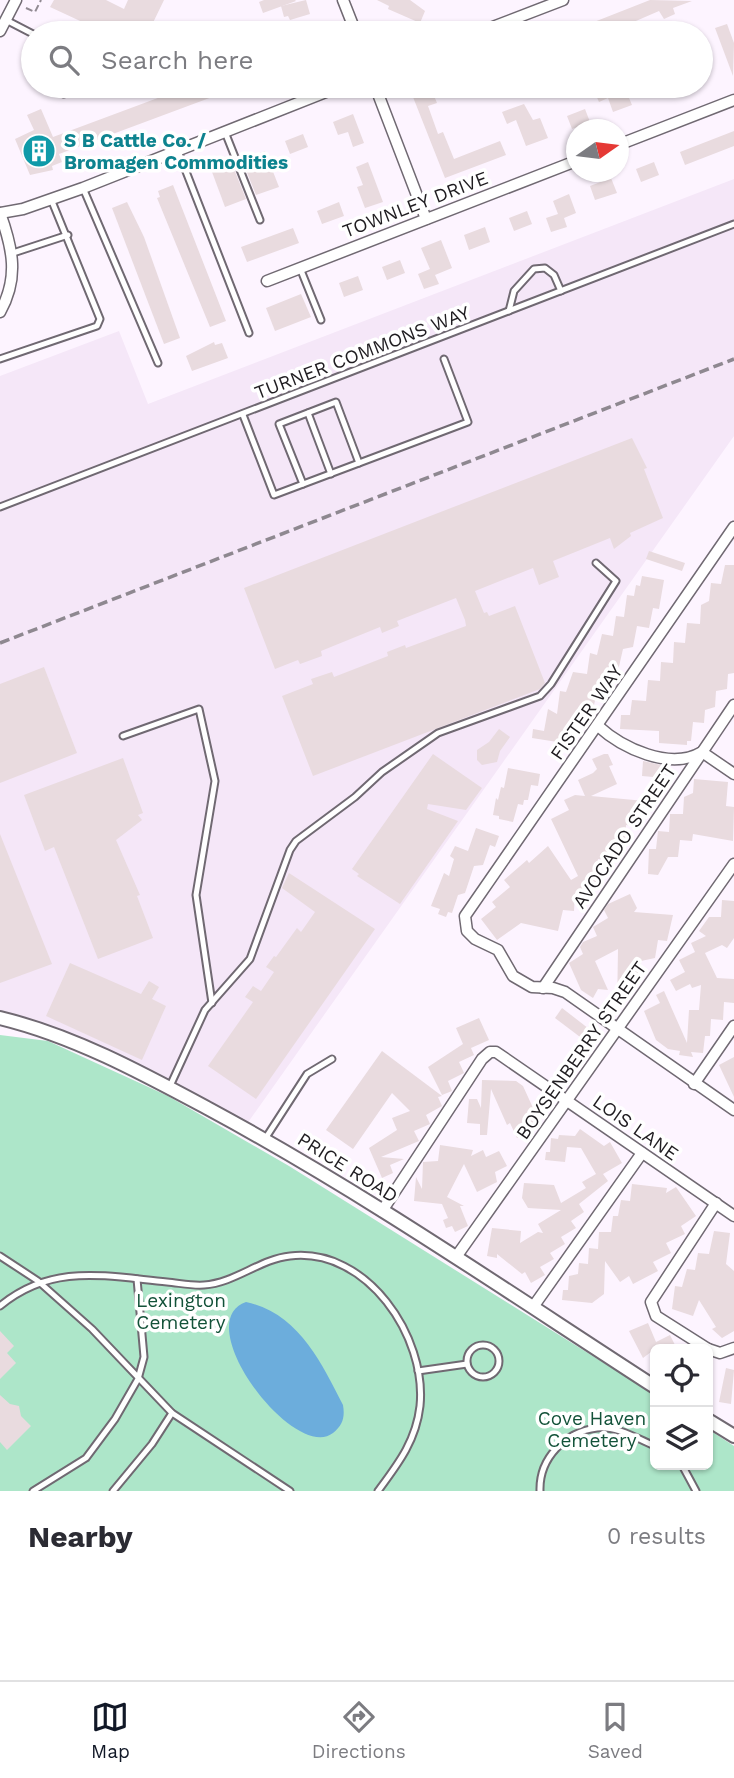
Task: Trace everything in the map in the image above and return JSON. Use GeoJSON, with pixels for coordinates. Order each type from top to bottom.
{"type":"FeatureCollection","features":[{"type":"Feature","properties":{"kind":"street"},"geometry":{"type":"LineString","coordinates":[[343,0],[351,21]]}},
{"type":"Feature","properties":{"kind":"street"},"geometry":{"type":"LineString","coordinates":[[508,21],[563,0]]}},
{"type":"Feature","properties":{"kind":"street"},"geometry":{"type":"LineString","coordinates":[[0,32],[20,4]]}},
{"type":"Feature","properties":{"kind":"street"},"geometry":{"type":"LineString","coordinates":[[0,312],[13,278],[13,253],[0,213],[83,188],[311,98]]}},
{"type":"Feature","properties":{"kind":"street"},"geometry":{"type":"LineString","coordinates":[[380,98],[426,219]]}},
{"type":"Feature","properties":{"kind":"street"},"geometry":{"type":"LineString","coordinates":[[629,141],[734,100]]}},
{"type":"Feature","properties":{"kind":"street","name":"TOWNLEY DRIVE"},"geometry":{"type":"LineString","coordinates":[[267,281],[566,165]]}},
{"type":"Feature","properties":{"kind":"street","name":"FISTER WAY"},"geometry":{"type":"LineString","coordinates":[[543,988],[526,985],[513,976],[498,950],[475,939],[467,931],[465,916],[734,527]]}},
{"type":"Feature","properties":{"kind":"street","name":"AVOCADO STREET"},"geometry":{"type":"LineString","coordinates":[[543,988],[734,705]]}},
{"type":"Feature","properties":{"kind":"street"},"geometry":{"type":"LineString","coordinates":[[598,726],[611,737],[640,751],[682,759],[702,752],[734,774]]}},
{"type":"Feature","properties":{"kind":"street","name":"BOYSENBERRY STREET"},"geometry":{"type":"LineString","coordinates":[[456,1258],[734,864]]}},
{"type":"Feature","properties":{"kind":"street"},"geometry":{"type":"LineString","coordinates":[[543,988],[565,992],[734,1110]]}},
{"type":"Feature","properties":{"kind":"street","name":"PRICE ROAD"},"geometry":{"type":"LineString","coordinates":[[0,1018],[46,1031],[170,1086],[265,1139],[382,1210],[650,1384]]}},
{"type":"Feature","properties":{"kind":"street"},"geometry":{"type":"LineString","coordinates":[[694,1084],[734,1026]]}},
{"type":"Feature","properties":{"kind":"street","name":"LOIS LANE"},"geometry":{"type":"LineString","coordinates":[[382,1210],[482,1059],[490,1052],[496,1052],[734,1216]]}},
{"type":"Feature","properties":{"kind":"street"},"geometry":{"type":"LineString","coordinates":[[533,1307],[642,1153]]}},
{"type":"Feature","properties":{"kind":"street"},"geometry":{"type":"LineString","coordinates":[[700,1344],[656,1316],[651,1302],[716,1203]]}},
{"type":"Feature","properties":{"kind":"street"},"geometry":{"type":"LineString","coordinates":[[713,1351],[720,1353],[734,1348]]}},
{"type":"Feature","properties":{"kind":"street"},"geometry":{"type":"LineString","coordinates":[[713,1423],[734,1436]]}},
{"type":"Feature","properties":{"kind":"lane"},"geometry":{"type":"LineString","coordinates":[[6,20],[21,28]]}},
{"type":"Feature","properties":{"kind":"lane"},"geometry":{"type":"LineString","coordinates":[[225,132],[260,220]]}},
{"type":"Feature","properties":{"kind":"lane"},"geometry":{"type":"LineString","coordinates":[[178,151],[249,333]]}},
{"type":"Feature","properties":{"kind":"lane"},"geometry":{"type":"LineString","coordinates":[[83,188],[158,363]]}},
{"type":"Feature","properties":{"kind":"lane"},"geometry":{"type":"LineString","coordinates":[[0,359],[97,326],[100,319],[68,235],[51,199]]}},
{"type":"Feature","properties":{"kind":"lane","name":"TURNER COMMONS WAY"},"geometry":{"type":"LineString","coordinates":[[0,507],[734,224]]}},
{"type":"Feature","properties":{"kind":"lane"},"geometry":{"type":"LineString","coordinates":[[13,253],[68,235]]}},
{"type":"Feature","properties":{"kind":"lane"},"geometry":{"type":"LineString","coordinates":[[300,268],[321,320]]}},
{"type":"Feature","properties":{"kind":"lane"},"geometry":{"type":"LineString","coordinates":[[509,311],[514,291],[534,269],[545,268],[554,275],[561,291]]}},
{"type":"Feature","properties":{"kind":"lane"},"geometry":{"type":"LineString","coordinates":[[243,415],[274,495],[468,422],[444,359]]}},
{"type":"Feature","properties":{"kind":"lane"},"geometry":{"type":"LineString","coordinates":[[303,484],[279,424],[336,402],[359,463]]}},
{"type":"Feature","properties":{"kind":"lane"},"geometry":{"type":"LineString","coordinates":[[308,413],[331,474]]}},
{"type":"Feature","properties":{"kind":"lane"},"geometry":{"type":"LineString","coordinates":[[170,1086],[205,1010],[250,958],[290,850],[296,841],[355,797],[382,772],[438,733],[540,695],[551,684],[616,581],[596,563]]}},
{"type":"Feature","properties":{"kind":"lane"},"geometry":{"type":"LineString","coordinates":[[123,736],[199,709],[215,781],[195,895],[212,1003]]}},
{"type":"Feature","properties":{"kind":"lane"},"geometry":{"type":"LineString","coordinates":[[265,1139],[307,1074],[332,1059]]}},
{"type":"Feature","properties":{"kind":"lane"},"geometry":{"type":"LineString","coordinates":[[0,1306],[38,1281],[68,1274],[204,1285],[228,1280],[289,1255],[318,1259],[349,1268],[376,1289],[399,1320],[418,1371],[420,1406],[409,1449],[378,1491]]}},
{"type":"Feature","properties":{"kind":"lane"},"geometry":{"type":"LineString","coordinates":[[0,1256],[38,1281],[92,1329],[172,1413],[290,1491]]}},
{"type":"Feature","properties":{"kind":"lane"},"geometry":{"type":"LineString","coordinates":[[33,1491],[86,1458],[115,1419],[138,1379],[144,1357],[137,1279]]}},
{"type":"Feature","properties":{"kind":"lane"},"geometry":{"type":"LineString","coordinates":[[483,1345],[493,1348],[499,1357],[495,1373],[486,1378],[476,1376],[467,1364],[473,1349],[483,1345]]}},
{"type":"Feature","properties":{"kind":"lane"},"geometry":{"type":"LineString","coordinates":[[418,1371],[467,1364]]}},
{"type":"Feature","properties":{"kind":"lane"},"geometry":{"type":"LineString","coordinates":[[113,1491],[152,1444],[172,1413]]}},
{"type":"Feature","properties":{"kind":"lane"},"geometry":{"type":"LineString","coordinates":[[540,1491],[539,1479],[548,1456],[567,1438],[598,1428],[626,1433],[650,1444]]}},
{"type":"Feature","properties":{"kind":"lane"},"geometry":{"type":"LineString","coordinates":[[685,1470],[696,1491]]}},
{"type":"Feature","properties":{"kind":"path"},"geometry":{"type":"LineString","coordinates":[[20,4],[35,12],[41,0]]}},
{"type":"Feature","properties":{"kind":"shaded area"},"geometry":{"type":"Polygon","coordinates":[[[734,179],[734,436],[244,1128],[153,1078],[0,1018],[0,376],[119,331],[148,404],[734,179]]]}},
{"type":"Feature","properties":{"kind":"green space","name":"Lexington Cemetery"},"geometry":{"type":"Polygon","coordinates":[[[0,1035],[48,1041],[168,1096],[289,1166],[650,1392],[650,1470],[713,1470],[713,1432],[734,1446],[734,1491],[0,1491],[0,1035]]]}},
{"type":"Feature","properties":{"kind":"water"},"geometry":{"type":"Polygon","coordinates":[[[246,1302],[280,1317],[294,1328],[316,1356],[343,1405],[342,1420],[333,1433],[316,1437],[295,1428],[273,1410],[253,1386],[238,1360],[230,1335],[231,1315],[246,1302]]]}},
{"type":"Feature","properties":{"kind":"building"},"geometry":{"type":"Polygon","coordinates":[[[54,0],[106,0],[124,9],[128,0],[164,0],[154,21],[80,21],[50,7],[54,0]]]}},
{"type":"Feature","properties":{"kind":"building"},"geometry":{"type":"Polygon","coordinates":[[[306,0],[310,14],[290,20],[288,16],[284,17],[281,6],[306,0]]]}},
{"type":"Feature","properties":{"kind":"building"},"geometry":{"type":"Polygon","coordinates":[[[377,0],[410,0],[425,11],[421,21],[415,21],[388,9],[389,6],[377,0]]]}},
{"type":"Feature","properties":{"kind":"building"},"geometry":{"type":"Polygon","coordinates":[[[650,0],[692,1],[673,8],[675,14],[664,19],[659,11],[636,21],[597,21],[650,0]]]}},
{"type":"Feature","properties":{"kind":"building"},"geometry":{"type":"Polygon","coordinates":[[[296,1],[263,13],[259,2],[296,1]]]}},
{"type":"Feature","properties":{"kind":"building"},"geometry":{"type":"Polygon","coordinates":[[[727,24],[734,43],[733,76],[715,28],[727,24]]]}},
{"type":"Feature","properties":{"kind":"building"},"geometry":{"type":"Polygon","coordinates":[[[158,98],[209,98],[59,154],[62,162],[52,166],[53,170],[30,175],[15,139],[34,130],[27,115],[41,109],[53,137],[158,98]]]}},
{"type":"Feature","properties":{"kind":"building"},"geometry":{"type":"Polygon","coordinates":[[[413,98],[435,98],[437,103],[428,106],[438,134],[443,132],[454,159],[500,141],[506,155],[445,178],[413,98]]]}},
{"type":"Feature","properties":{"kind":"building"},"geometry":{"type":"Polygon","coordinates":[[[608,98],[629,98],[632,105],[613,112],[608,98]]]}},
{"type":"Feature","properties":{"kind":"building"},"geometry":{"type":"Polygon","coordinates":[[[524,104],[533,120],[540,118],[548,138],[526,146],[516,120],[507,124],[502,112],[524,104]]]}},
{"type":"Feature","properties":{"kind":"building"},"geometry":{"type":"Polygon","coordinates":[[[585,109],[589,119],[568,119],[567,116],[585,109]]]}},
{"type":"Feature","properties":{"kind":"building"},"geometry":{"type":"Polygon","coordinates":[[[353,114],[364,143],[353,147],[348,132],[338,135],[333,122],[353,114]]]}},
{"type":"Feature","properties":{"kind":"building"},"geometry":{"type":"Polygon","coordinates":[[[734,131],[734,146],[685,165],[680,152],[734,131]]]}},
{"type":"Feature","properties":{"kind":"building"},"geometry":{"type":"Polygon","coordinates":[[[303,134],[308,147],[290,154],[285,141],[303,134]]]}},
{"type":"Feature","properties":{"kind":"building"},"geometry":{"type":"Polygon","coordinates":[[[265,151],[279,187],[256,195],[242,160],[265,151]]]}},
{"type":"Feature","properties":{"kind":"building"},"geometry":{"type":"Polygon","coordinates":[[[368,162],[383,202],[365,208],[357,187],[363,185],[356,167],[368,162]]]}},
{"type":"Feature","properties":{"kind":"building"},"geometry":{"type":"Polygon","coordinates":[[[654,162],[659,175],[641,182],[636,169],[654,162]]]}},
{"type":"Feature","properties":{"kind":"building"},"geometry":{"type":"Polygon","coordinates":[[[232,164],[246,199],[225,207],[212,172],[232,164]]]}},
{"type":"Feature","properties":{"kind":"building"},"geometry":{"type":"Polygon","coordinates":[[[600,182],[613,182],[617,193],[595,200],[590,186],[600,182]]]}},
{"type":"Feature","properties":{"kind":"building"},"geometry":{"type":"Polygon","coordinates":[[[173,185],[226,321],[210,327],[157,198],[160,197],[158,191],[173,185]]]}},
{"type":"Feature","properties":{"kind":"building"},"geometry":{"type":"Polygon","coordinates":[[[569,194],[576,213],[564,218],[567,227],[551,232],[546,218],[558,214],[553,201],[569,194]]]}},
{"type":"Feature","properties":{"kind":"building"},"geometry":{"type":"Polygon","coordinates":[[[127,202],[144,237],[180,338],[164,344],[112,208],[127,202]]]}},
{"type":"Feature","properties":{"kind":"building"},"geometry":{"type":"Polygon","coordinates":[[[339,202],[344,216],[322,224],[317,211],[339,202]]]}},
{"type":"Feature","properties":{"kind":"building"},"geometry":{"type":"Polygon","coordinates":[[[527,211],[532,224],[514,231],[509,218],[527,211]]]}},
{"type":"Feature","properties":{"kind":"building"},"geometry":{"type":"Polygon","coordinates":[[[485,227],[490,242],[469,250],[464,235],[485,227]]]}},
{"type":"Feature","properties":{"kind":"building"},"geometry":{"type":"Polygon","coordinates":[[[293,228],[299,243],[247,262],[241,247],[293,228]]]}},
{"type":"Feature","properties":{"kind":"building"},"geometry":{"type":"Polygon","coordinates":[[[441,240],[452,268],[435,275],[439,284],[424,289],[418,274],[430,269],[421,248],[441,240]]]}},
{"type":"Feature","properties":{"kind":"building"},"geometry":{"type":"Polygon","coordinates":[[[400,260],[405,273],[387,280],[382,267],[400,260]]]}},
{"type":"Feature","properties":{"kind":"building"},"geometry":{"type":"Polygon","coordinates":[[[358,276],[363,290],[344,297],[339,283],[358,276]]]}},
{"type":"Feature","properties":{"kind":"building"},"geometry":{"type":"Polygon","coordinates":[[[301,294],[311,317],[275,331],[266,308],[301,294]]]}},
{"type":"Feature","properties":{"kind":"building"},"geometry":{"type":"Polygon","coordinates":[[[214,342],[215,345],[222,343],[228,358],[192,371],[186,356],[214,342]]]}},
{"type":"Feature","properties":{"kind":"building"},"geometry":{"type":"Polygon","coordinates":[[[632,438],[647,468],[644,469],[663,518],[630,533],[631,536],[614,549],[610,538],[553,561],[559,577],[539,585],[533,568],[475,591],[484,613],[487,612],[489,616],[515,606],[545,683],[540,689],[313,776],[282,696],[313,684],[311,679],[332,672],[334,677],[388,656],[387,652],[405,645],[406,648],[466,626],[465,620],[456,598],[397,621],[399,626],[382,633],[380,627],[321,651],[322,656],[300,664],[298,660],[275,669],[244,588],[632,438]]]}},
{"type":"Feature","properties":{"kind":"building"},"geometry":{"type":"Polygon","coordinates":[[[649,551],[685,563],[682,571],[646,559],[649,551]]]}},
{"type":"Feature","properties":{"kind":"building"},"geometry":{"type":"Polygon","coordinates":[[[725,565],[734,565],[734,673],[728,674],[727,689],[716,691],[715,707],[705,710],[704,723],[693,722],[691,741],[687,741],[687,745],[659,743],[659,731],[620,729],[621,715],[630,715],[632,700],[646,701],[648,680],[660,681],[661,662],[673,663],[674,642],[685,643],[687,623],[700,624],[701,605],[709,601],[711,583],[721,584],[725,565]]]}},
{"type":"Feature","properties":{"kind":"building"},"geometry":{"type":"Polygon","coordinates":[[[642,576],[664,580],[659,609],[653,608],[649,628],[637,626],[633,647],[623,649],[618,671],[612,669],[609,687],[598,688],[594,705],[584,707],[580,724],[574,722],[570,744],[532,738],[533,729],[544,731],[548,709],[557,714],[560,691],[566,692],[573,672],[587,674],[590,653],[597,655],[602,634],[613,636],[616,616],[624,617],[627,595],[634,596],[636,585],[640,586],[642,576]]]}},
{"type":"Feature","properties":{"kind":"building"},"geometry":{"type":"Polygon","coordinates":[[[44,667],[77,753],[0,783],[0,684],[44,667]]]}},
{"type":"Feature","properties":{"kind":"building"},"geometry":{"type":"Polygon","coordinates":[[[499,729],[510,737],[500,751],[497,762],[482,765],[477,760],[477,750],[489,742],[499,729]]]}},
{"type":"Feature","properties":{"kind":"building"},"geometry":{"type":"Polygon","coordinates":[[[433,754],[482,788],[466,810],[428,804],[427,809],[458,821],[400,904],[357,876],[359,874],[352,869],[433,754]]]}},
{"type":"Feature","properties":{"kind":"building"},"geometry":{"type":"Polygon","coordinates":[[[608,754],[613,765],[609,766],[617,784],[591,796],[645,801],[644,810],[633,809],[632,826],[626,825],[625,843],[616,842],[615,847],[609,846],[608,860],[598,859],[596,882],[587,881],[586,894],[575,893],[574,911],[563,910],[558,931],[521,923],[497,940],[481,919],[496,907],[492,902],[510,887],[504,880],[527,860],[529,863],[548,846],[571,880],[578,876],[551,819],[569,810],[564,800],[575,795],[585,796],[578,780],[597,769],[592,759],[608,754]]]}},
{"type":"Feature","properties":{"kind":"building"},"geometry":{"type":"Polygon","coordinates":[[[123,758],[143,813],[138,815],[142,820],[116,840],[140,895],[137,896],[153,938],[98,959],[54,847],[45,851],[24,795],[123,758]]]}},
{"type":"Feature","properties":{"kind":"building"},"geometry":{"type":"Polygon","coordinates":[[[643,761],[666,766],[665,778],[642,776],[643,761]]]}},
{"type":"Feature","properties":{"kind":"building"},"geometry":{"type":"Polygon","coordinates":[[[508,768],[540,774],[538,786],[531,785],[528,800],[524,800],[523,805],[518,804],[513,822],[493,815],[496,798],[498,800],[501,787],[504,788],[508,768]]]}},
{"type":"Feature","properties":{"kind":"building"},"geometry":{"type":"Polygon","coordinates":[[[694,779],[728,782],[726,806],[734,807],[733,841],[693,834],[692,841],[680,840],[678,857],[668,857],[658,875],[648,874],[649,849],[656,849],[658,831],[669,832],[670,814],[683,814],[684,797],[693,793],[694,779]]]}},
{"type":"Feature","properties":{"kind":"building"},"geometry":{"type":"Polygon","coordinates":[[[476,828],[499,836],[495,847],[490,845],[483,865],[474,866],[465,893],[458,895],[452,913],[448,912],[446,917],[438,914],[440,909],[431,906],[444,873],[449,876],[454,859],[450,856],[455,846],[468,851],[476,828]]]}},
{"type":"Feature","properties":{"kind":"building"},"geometry":{"type":"Polygon","coordinates":[[[0,834],[52,964],[0,983],[0,834]]]}},
{"type":"Feature","properties":{"kind":"building"},"geometry":{"type":"Polygon","coordinates":[[[289,873],[375,929],[256,1099],[208,1066],[253,1002],[245,997],[253,986],[261,991],[274,972],[266,967],[297,928],[301,932],[315,912],[282,888],[289,873]]]}},
{"type":"Feature","properties":{"kind":"building"},"geometry":{"type":"Polygon","coordinates":[[[630,894],[637,908],[634,912],[673,915],[667,941],[658,940],[655,958],[641,961],[640,978],[633,977],[632,991],[625,991],[624,1006],[617,1008],[618,949],[595,961],[608,990],[598,989],[593,998],[581,990],[569,963],[583,954],[580,947],[583,942],[597,936],[593,927],[608,918],[604,910],[608,904],[630,894]]]}},
{"type":"Feature","properties":{"kind":"building"},"geometry":{"type":"Polygon","coordinates":[[[722,900],[734,901],[734,938],[727,948],[722,945],[705,953],[717,978],[734,979],[734,1003],[724,1002],[723,1020],[711,1019],[710,1036],[705,1036],[703,1053],[691,1052],[693,1057],[679,1055],[680,1051],[668,1049],[656,1040],[644,1011],[660,1003],[656,995],[664,991],[687,1043],[689,1010],[699,1010],[701,985],[692,988],[690,984],[676,991],[670,980],[685,972],[679,960],[695,952],[691,943],[706,936],[699,931],[709,917],[721,917],[722,900]]]}},
{"type":"Feature","properties":{"kind":"building"},"geometry":{"type":"Polygon","coordinates":[[[70,963],[141,994],[149,981],[159,987],[152,999],[166,1006],[142,1060],[46,1016],[70,963]]]}},
{"type":"Feature","properties":{"kind":"building"},"geometry":{"type":"Polygon","coordinates":[[[562,1008],[593,1032],[588,1043],[555,1018],[562,1008]]]}},
{"type":"Feature","properties":{"kind":"building"},"geometry":{"type":"Polygon","coordinates":[[[479,1018],[489,1040],[471,1048],[474,1055],[459,1062],[464,1073],[448,1081],[452,1091],[442,1095],[428,1067],[463,1044],[456,1028],[479,1018]]]}},
{"type":"Feature","properties":{"kind":"building"},"geometry":{"type":"Polygon","coordinates":[[[382,1051],[442,1096],[438,1097],[442,1106],[426,1115],[430,1124],[414,1131],[419,1141],[381,1157],[404,1159],[390,1165],[393,1173],[382,1178],[369,1148],[397,1130],[392,1118],[410,1111],[392,1093],[353,1149],[326,1130],[382,1051]]]}},
{"type":"Feature","properties":{"kind":"building"},"geometry":{"type":"Polygon","coordinates":[[[734,1057],[734,1097],[719,1065],[734,1057]]]}},
{"type":"Feature","properties":{"kind":"building"},"geometry":{"type":"Polygon","coordinates":[[[482,1080],[516,1081],[523,1086],[539,1121],[524,1128],[526,1134],[517,1138],[510,1123],[507,1125],[491,1089],[487,1135],[480,1135],[480,1124],[467,1123],[469,1099],[477,1099],[481,1108],[482,1080]]]}},
{"type":"Feature","properties":{"kind":"building"},"geometry":{"type":"Polygon","coordinates":[[[580,1129],[604,1146],[610,1142],[622,1163],[603,1174],[608,1181],[579,1204],[584,1212],[571,1221],[576,1228],[561,1237],[565,1244],[550,1253],[554,1259],[540,1267],[545,1275],[531,1283],[525,1272],[522,1274],[497,1254],[497,1258],[487,1256],[492,1228],[521,1231],[520,1243],[538,1232],[543,1233],[538,1224],[561,1210],[528,1208],[522,1198],[524,1183],[554,1185],[561,1203],[586,1188],[582,1182],[596,1174],[581,1148],[567,1147],[565,1162],[545,1160],[546,1152],[550,1152],[551,1138],[558,1139],[559,1135],[575,1136],[580,1129]]]}},
{"type":"Feature","properties":{"kind":"building"},"geometry":{"type":"Polygon","coordinates":[[[440,1145],[473,1150],[471,1156],[483,1150],[486,1157],[499,1151],[507,1166],[495,1172],[497,1182],[477,1192],[464,1164],[447,1197],[464,1206],[460,1206],[468,1226],[455,1232],[452,1226],[446,1228],[443,1220],[448,1218],[442,1204],[414,1201],[416,1177],[422,1189],[423,1162],[438,1161],[440,1145]]]}},
{"type":"Feature","properties":{"kind":"building"},"geometry":{"type":"Polygon","coordinates":[[[632,1184],[667,1188],[666,1193],[676,1187],[696,1216],[681,1226],[685,1234],[666,1243],[671,1253],[653,1262],[658,1271],[633,1284],[629,1276],[620,1282],[605,1261],[604,1294],[592,1303],[562,1300],[563,1290],[568,1290],[569,1276],[578,1274],[579,1263],[588,1264],[589,1248],[598,1249],[599,1232],[611,1232],[613,1216],[618,1216],[621,1200],[630,1201],[632,1184]]]}},
{"type":"Feature","properties":{"kind":"building"},"geometry":{"type":"Polygon","coordinates":[[[714,1231],[730,1233],[726,1264],[734,1271],[734,1331],[722,1338],[712,1329],[716,1327],[699,1300],[693,1316],[672,1309],[675,1286],[682,1287],[687,1269],[695,1270],[698,1253],[709,1254],[714,1231]]]}},
{"type":"Feature","properties":{"kind":"building"},"geometry":{"type":"Polygon","coordinates":[[[648,1323],[656,1342],[670,1335],[674,1344],[650,1344],[650,1353],[643,1358],[629,1331],[648,1323]]]}},
{"type":"Feature","properties":{"kind":"building"},"geometry":{"type":"Polygon","coordinates":[[[0,1331],[14,1346],[7,1353],[16,1363],[0,1379],[0,1331]]]}},
{"type":"Feature","properties":{"kind":"building"},"geometry":{"type":"Polygon","coordinates":[[[726,1368],[734,1370],[731,1404],[719,1402],[726,1368]]]}},
{"type":"Feature","properties":{"kind":"building"},"geometry":{"type":"Polygon","coordinates":[[[0,1395],[10,1404],[19,1406],[21,1416],[31,1426],[7,1450],[0,1442],[0,1395]]]}},
{"type":"Feature","properties":{"kind":"railway"},"geometry":{"type":"LineString","coordinates":[[0,643],[734,359]]}},
{"type":"Feature","properties":{"kind":"place","name":"S B Cattle Co. / Bromagen Commodities"},"geometry":{"type":"Point","coordinates":[39,151]}},
{"type":"Feature","properties":{"kind":"park label","name":"Cove Haven Cemetery"},"geometry":{"type":"Point","coordinates":[592,1429]}}]}
